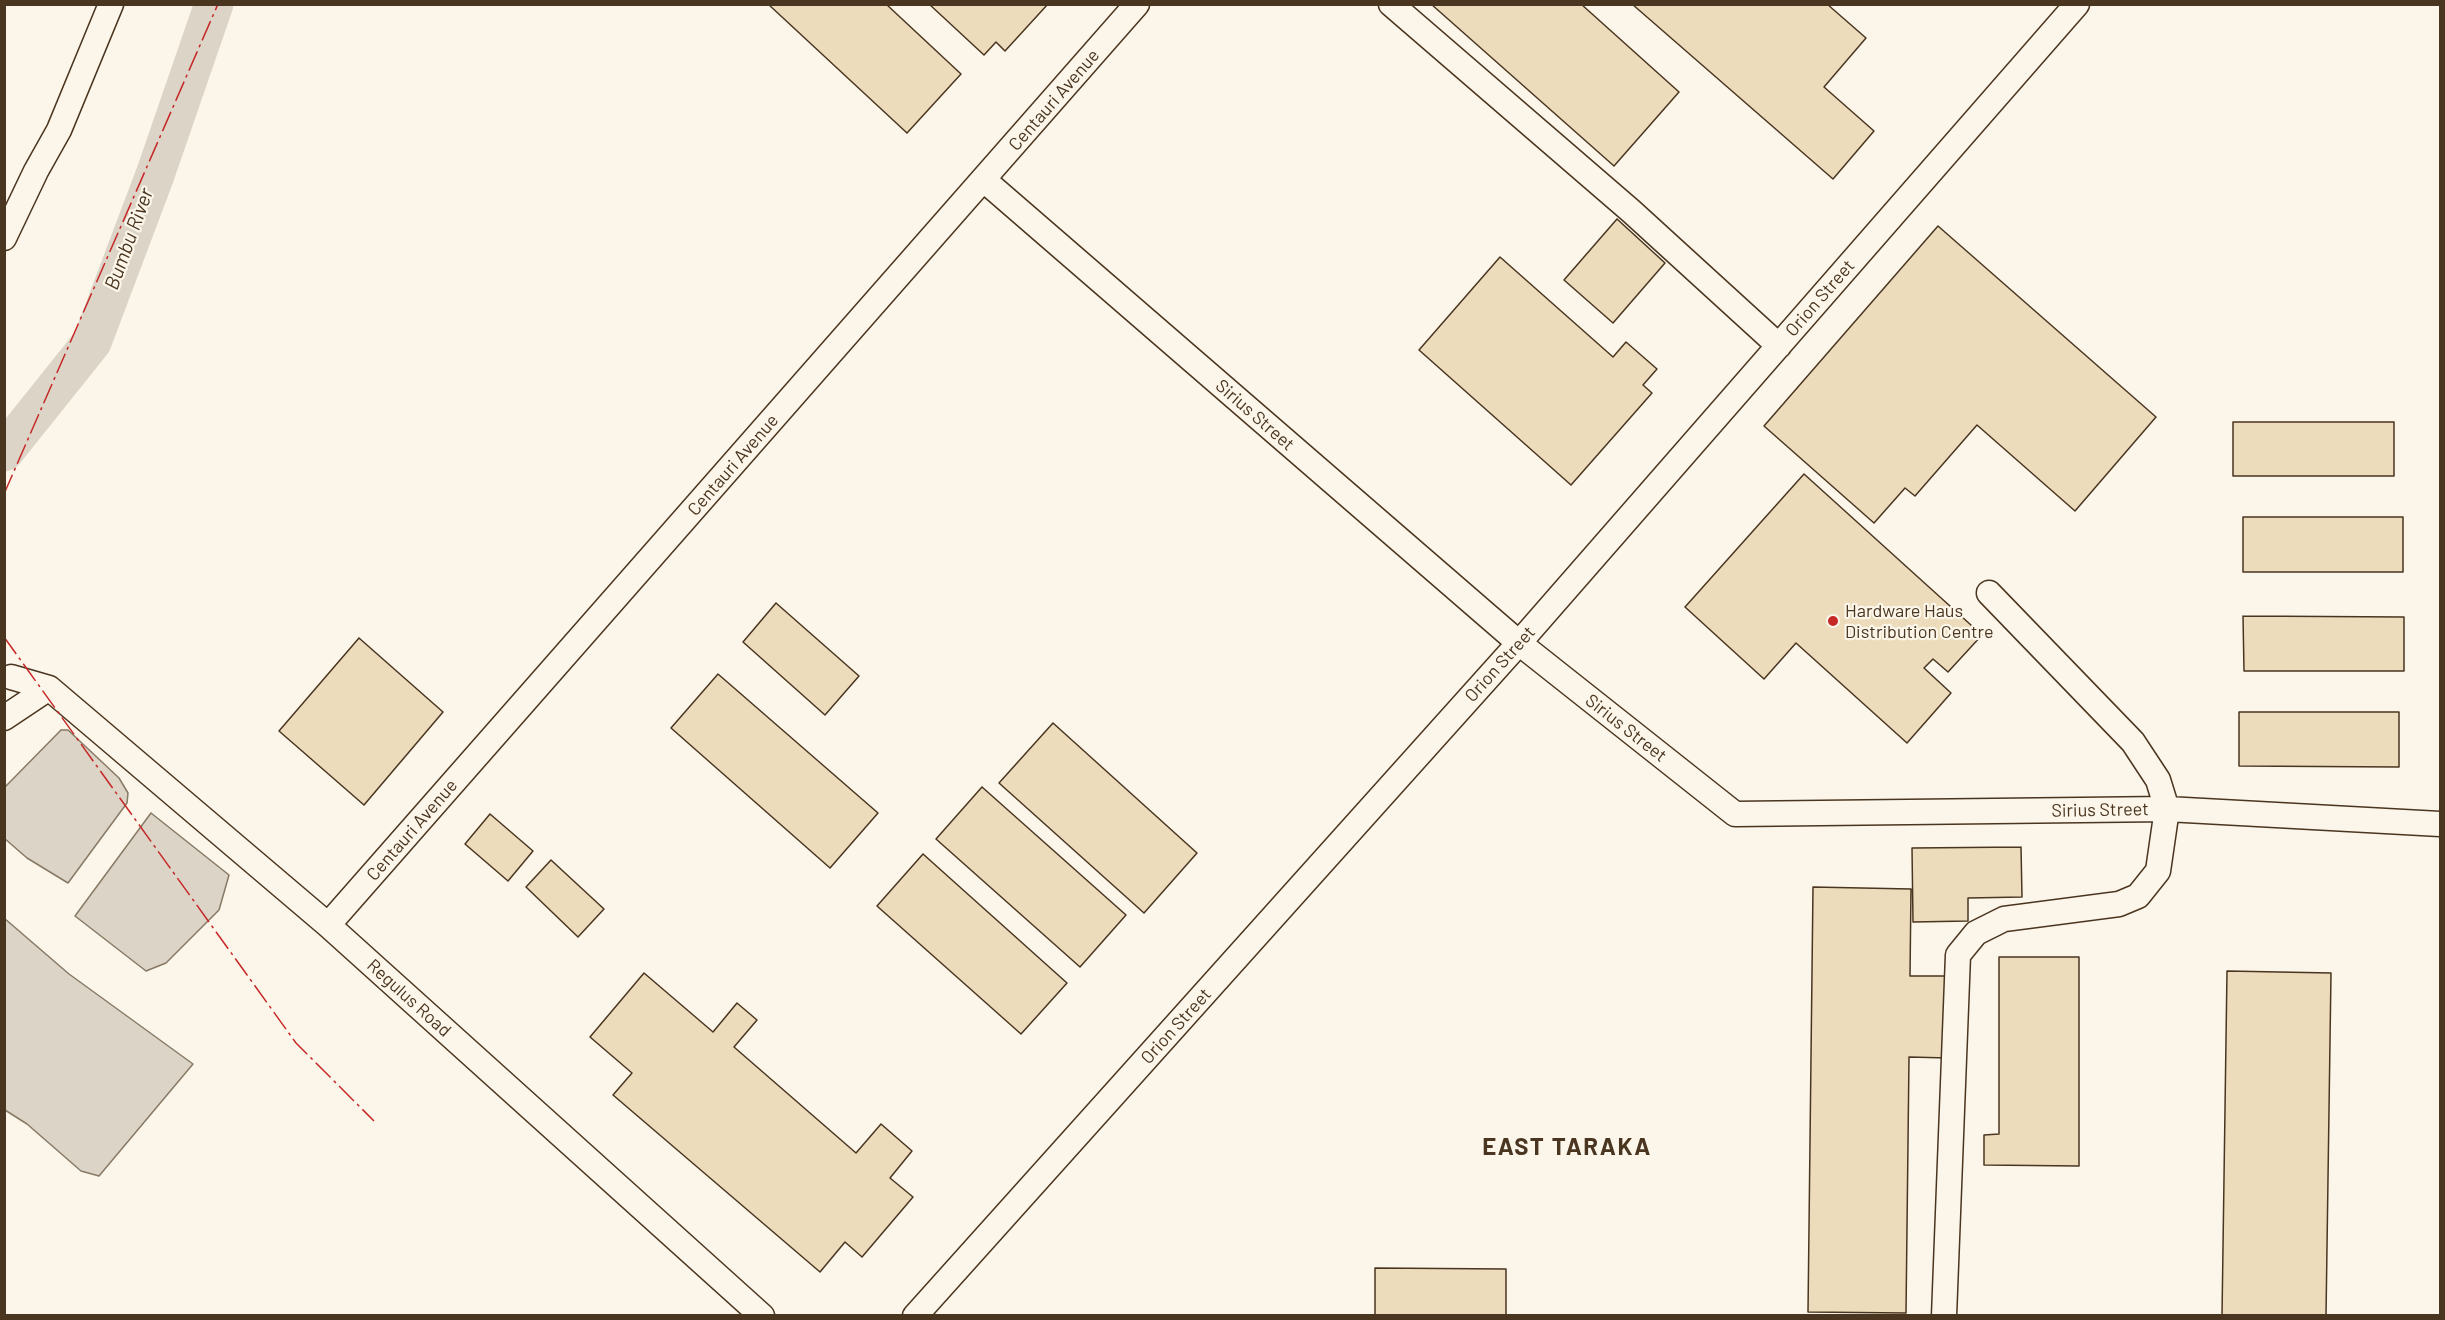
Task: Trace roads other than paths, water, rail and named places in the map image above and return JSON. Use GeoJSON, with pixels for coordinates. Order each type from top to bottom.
{"type":"FeatureCollection","features":[{"type":"Feature","properties":{"kind":"street"},"geometry":{"type":"LineString","coordinates":[[4,238],[36,171],[59,130],[111,4]]}},
{"type":"Feature","properties":{"kind":"street","name":"Centauri Avenue"},"geometry":{"type":"LineString","coordinates":[[328,925],[1137,4]]}},
{"type":"Feature","properties":{"kind":"street"},"geometry":{"type":"LineString","coordinates":[[1391,4],[1631,211],[1779,345]]}},
{"type":"Feature","properties":{"kind":"street","name":"Orion Street"},"geometry":{"type":"LineString","coordinates":[[915,1316],[1519,643],[2077,4]]}},
{"type":"Feature","properties":{"kind":"street","name":"Sirius Street"},"geometry":{"type":"LineString","coordinates":[[984,180],[1519,643],[1735,814],[2166,809],[2440,824]]}},
{"type":"Feature","properties":{"kind":"street"},"geometry":{"type":"LineString","coordinates":[[1944,1316],[1958,955],[1976,933],[2004,919],[2119,904],[2138,896],[2158,871],[2166,809],[2158,780],[2133,742],[1989,594]]}},
{"type":"Feature","properties":{"kind":"street"},"geometry":{"type":"LineString","coordinates":[[11,677],[49,688]]}},
{"type":"Feature","properties":{"kind":"street"},"geometry":{"type":"LineString","coordinates":[[4,718],[49,688]]}},
{"type":"Feature","properties":{"kind":"street","name":"Regulus Road"},"geometry":{"type":"LineString","coordinates":[[49,688],[328,925],[762,1316]]}},
{"type":"Feature","properties":{"kind":"waterway","name":"Bumbu River"},"geometry":{"type":"LineString","coordinates":[[4,452],[92,342],[155,175],[214,4]]}},
{"type":"Feature","properties":{"kind":"place","name":"Hardware Haus Distribution Centre"},"geometry":{"type":"Point","coordinates":[1833,621]}},
{"type":"Feature","properties":{"kind":"district","name":"EAST TARAKA"},"geometry":{"type":"Point","coordinates":[1567,1147]}}]}
